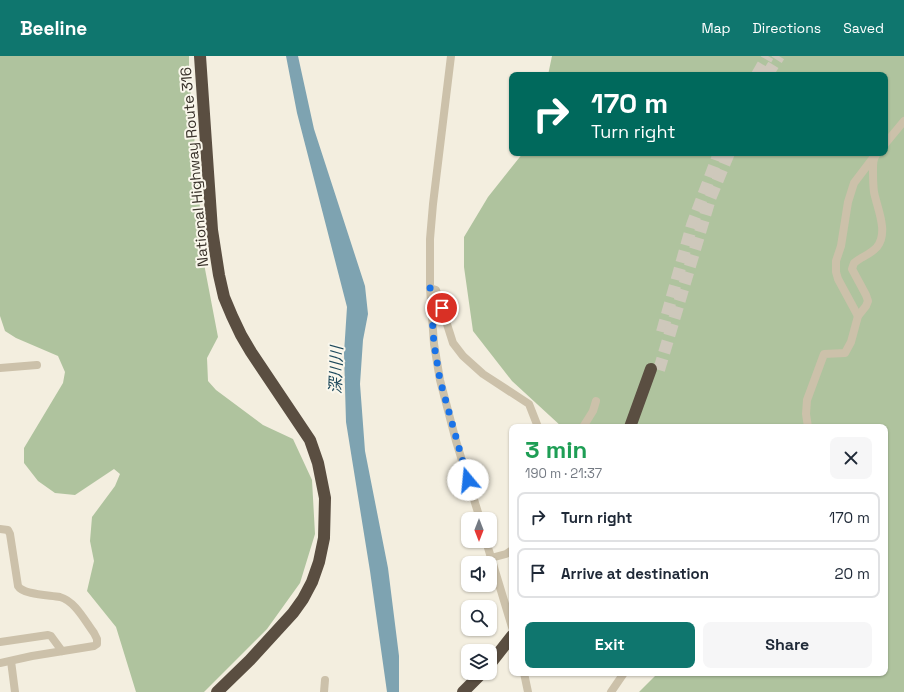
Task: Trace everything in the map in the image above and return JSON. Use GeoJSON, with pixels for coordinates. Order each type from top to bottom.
{"type":"FeatureCollection","features":[{"type":"Feature","properties":{"kind":"highway","name":"National Highway Route 316"},"geometry":{"type":"LineString","coordinates":[[200,56],[212,230],[224,297],[241,335],[310,440],[318,463],[325,498],[324,538],[319,562],[312,582],[306,593],[293,613],[218,692]]}},
{"type":"Feature","properties":{"kind":"highway"},"geometry":{"type":"LineString","coordinates":[[631,424],[655,370],[640,424]]}},
{"type":"Feature","properties":{"kind":"highway"},"geometry":{"type":"LineString","coordinates":[[497,655],[509,640]]}},
{"type":"Feature","properties":{"kind":"highway"},"geometry":{"type":"LineString","coordinates":[[497,664],[509,649]]}},
{"type":"Feature","properties":{"kind":"highway"},"geometry":{"type":"LineString","coordinates":[[463,692],[475,680]]}},
{"type":"Feature","properties":{"kind":"highway"},"geometry":{"type":"LineString","coordinates":[[472,692],[483,680]]}},
{"type":"Feature","properties":{"kind":"street"},"geometry":{"type":"LineString","coordinates":[[451,56],[433,204],[430,240],[430,288],[434,344],[440,380],[456,441],[478,512]]}},
{"type":"Feature","properties":{"kind":"street"},"geometry":{"type":"LineString","coordinates":[[888,140],[904,121]]}},
{"type":"Feature","properties":{"kind":"street"},"geometry":{"type":"LineString","coordinates":[[858,316],[838,279],[836,272],[836,261],[841,246],[848,202],[854,183],[875,156]]}},
{"type":"Feature","properties":{"kind":"street"},"geometry":{"type":"LineString","coordinates":[[808,424],[806,414],[807,400],[824,354],[845,354],[851,342],[858,316],[868,301],[852,269],[854,263],[877,246],[882,231],[874,191],[875,156]]}},
{"type":"Feature","properties":{"kind":"street"},"geometry":{"type":"LineString","coordinates":[[430,288],[436,290],[452,343],[462,356],[483,374],[529,404],[537,424]]}},
{"type":"Feature","properties":{"kind":"street"},"geometry":{"type":"LineString","coordinates":[[0,368],[37,365]]}},
{"type":"Feature","properties":{"kind":"street"},"geometry":{"type":"LineString","coordinates":[[586,424],[593,411],[596,401]]}},
{"type":"Feature","properties":{"kind":"street"},"geometry":{"type":"LineString","coordinates":[[0,529],[8,530],[10,534],[19,589],[26,592],[67,600],[71,603],[96,636],[97,642],[94,646],[0,663]]}},
{"type":"Feature","properties":{"kind":"street"},"geometry":{"type":"LineString","coordinates":[[497,556],[509,552]]}},
{"type":"Feature","properties":{"kind":"street"},"geometry":{"type":"LineString","coordinates":[[497,578],[509,617]]}},
{"type":"Feature","properties":{"kind":"street"},"geometry":{"type":"LineString","coordinates":[[0,642],[48,635],[51,636],[62,651]]}},
{"type":"Feature","properties":{"kind":"street"},"geometry":{"type":"LineString","coordinates":[[11,661],[16,692]]}},
{"type":"Feature","properties":{"kind":"street"},"geometry":{"type":"LineString","coordinates":[[525,676],[528,692]]}},
{"type":"Feature","properties":{"kind":"street"},"geometry":{"type":"LineString","coordinates":[[611,692],[622,676]]}},
{"type":"Feature","properties":{"kind":"street"},"geometry":{"type":"LineString","coordinates":[[324,692],[325,680]]}},
{"type":"Feature","properties":{"kind":"green space"},"geometry":{"type":"Polygon","coordinates":[[[0,56],[189,56],[189,74],[205,269],[218,337],[207,358],[208,381],[216,390],[263,425],[293,439],[312,480],[315,534],[300,583],[267,629],[204,692],[136,692],[116,627],[87,591],[94,561],[90,541],[92,517],[115,486],[120,474],[114,469],[75,495],[55,493],[38,481],[24,463],[24,448],[63,383],[65,372],[58,356],[16,338],[5,331],[0,316],[0,56]]]}},
{"type":"Feature","properties":{"kind":"green space"},"geometry":{"type":"Polygon","coordinates":[[[552,56],[904,56],[904,692],[639,692],[655,676],[888,676],[888,424],[559,424],[512,381],[473,331],[464,267],[464,237],[488,197],[521,156],[888,156],[888,72],[549,72],[552,56]]]}},
{"type":"Feature","properties":{"kind":"water"},"geometry":{"type":"Polygon","coordinates":[[[286,56],[298,56],[314,129],[365,286],[368,314],[363,340],[360,384],[365,451],[388,568],[399,656],[399,692],[387,692],[370,571],[346,422],[344,353],[347,307],[297,113],[286,56]]]}},
{"type":"Feature","properties":{"kind":"tunnel"},"geometry":{"type":"LineString","coordinates":[[759,72],[768,56]]}},
{"type":"Feature","properties":{"kind":"tunnel"},"geometry":{"type":"LineString","coordinates":[[769,72],[779,56]]}},
{"type":"Feature","properties":{"kind":"tunnel"},"geometry":{"type":"LineString","coordinates":[[662,332],[692,225],[718,156]]}},
{"type":"Feature","properties":{"kind":"tunnel"},"geometry":{"type":"LineString","coordinates":[[659,370],[710,199],[728,156]]}},
{"type":"Feature","properties":{"kind":"route"},"geometry":{"type":"LineString","coordinates":[[442,308],[436,290],[430,288],[434,344],[440,380],[468,480]]}},
{"type":"Feature","properties":{"kind":"water label","name":"深川川"},"geometry":{"type":"Point","coordinates":[336,370]}}]}
